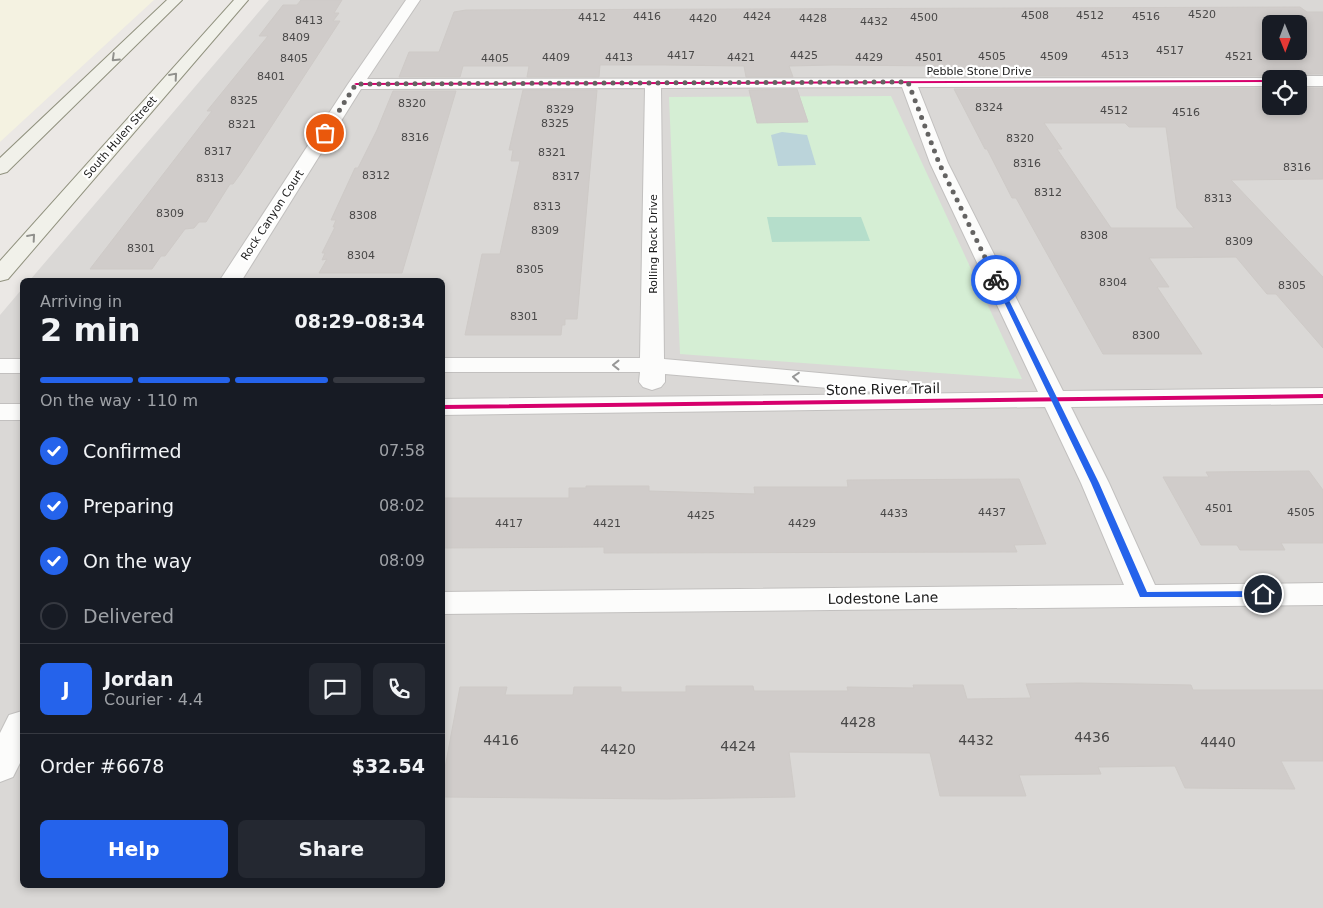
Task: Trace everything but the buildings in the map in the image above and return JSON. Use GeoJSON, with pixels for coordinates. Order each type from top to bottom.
{"type":"FeatureCollection","features":[{"type":"Feature","properties":{"kind":"main road"},"geometry":{"type":"LineString","coordinates":[[0,168],[175,0]]}},
{"type":"Feature","properties":{"kind":"main road","name":"South Hulen Street"},"geometry":{"type":"LineString","coordinates":[[0,274],[241,0]]}},
{"type":"Feature","properties":{"kind":"street","name":"Rock Canyon Court"},"geometry":{"type":"LineString","coordinates":[[232,278],[356,84],[413,0]]}},
{"type":"Feature","properties":{"kind":"street","name":"Pebble Stone Drive"},"geometry":{"type":"LineString","coordinates":[[356,84],[1262,81]]}},
{"type":"Feature","properties":{"kind":"street"},"geometry":{"type":"LineString","coordinates":[[1307,81],[1323,81]]}},
{"type":"Feature","properties":{"kind":"street"},"geometry":{"type":"LineString","coordinates":[[908,82],[939,163],[1095,483],[1144,595]]}},
{"type":"Feature","properties":{"kind":"street","name":"Rolling Rock Drive"},"geometry":{"type":"LineString","coordinates":[[652,405],[653,83]]}},
{"type":"Feature","properties":{"kind":"street","name":"Stone River Trail"},"geometry":{"type":"LineString","coordinates":[[445,365],[652,364],[1054,400]]}},
{"type":"Feature","properties":{"kind":"street"},"geometry":{"type":"LineString","coordinates":[[0,366],[20,366]]}},
{"type":"Feature","properties":{"kind":"street","name":"Stone River Trail"},"geometry":{"type":"LineString","coordinates":[[445,407],[1323,396]]}},
{"type":"Feature","properties":{"kind":"street"},"geometry":{"type":"LineString","coordinates":[[0,412],[20,412]]}},
{"type":"Feature","properties":{"kind":"street","name":"Lodestone Lane"},"geometry":{"type":"LineString","coordinates":[[445,603],[1323,594]]}},
{"type":"Feature","properties":{"kind":"street"},"geometry":{"type":"LineString","coordinates":[[0,767],[20,729]]}},
{"type":"Feature","properties":{"kind":"shaded area"},"geometry":{"type":"Polygon","coordinates":[[[0,0],[154,0],[0,142],[0,0]]]}},
{"type":"Feature","properties":{"kind":"shaded area"},"geometry":{"type":"Polygon","coordinates":[[[269,0],[1323,0],[1323,908],[0,908],[0,315],[20,291],[20,888],[445,888],[445,278],[32,278],[269,0]]]}},
{"type":"Feature","properties":{"kind":"green space"},"geometry":{"type":"Polygon","coordinates":[[[891,96],[1022,379],[680,354],[669,97],[891,96]]]}},
{"type":"Feature","properties":{"kind":"green space"},"geometry":{"type":"Polygon","coordinates":[[[767,217],[861,217],[870,241],[772,242],[767,217]]]}},
{"type":"Feature","properties":{"kind":"water"},"geometry":{"type":"Polygon","coordinates":[[[782,132],[807,135],[816,165],[778,166],[771,135],[782,132]]]}},
{"type":"Feature","properties":{"kind":"cycle path"},"geometry":{"type":"LineString","coordinates":[[356,84],[1262,81]]}},
{"type":"Feature","properties":{"kind":"cycle path"},"geometry":{"type":"LineString","coordinates":[[445,407],[1323,396]]}},
{"type":"Feature","properties":{"kind":"way so far"},"geometry":{"type":"LineString","coordinates":[[325,133],[356,84],[908,82],[939,163],[996,280]]}},
{"type":"Feature","properties":{"kind":"route"},"geometry":{"type":"LineString","coordinates":[[996,280],[1095,483],[1144,595],[1263,594]]}}]}
